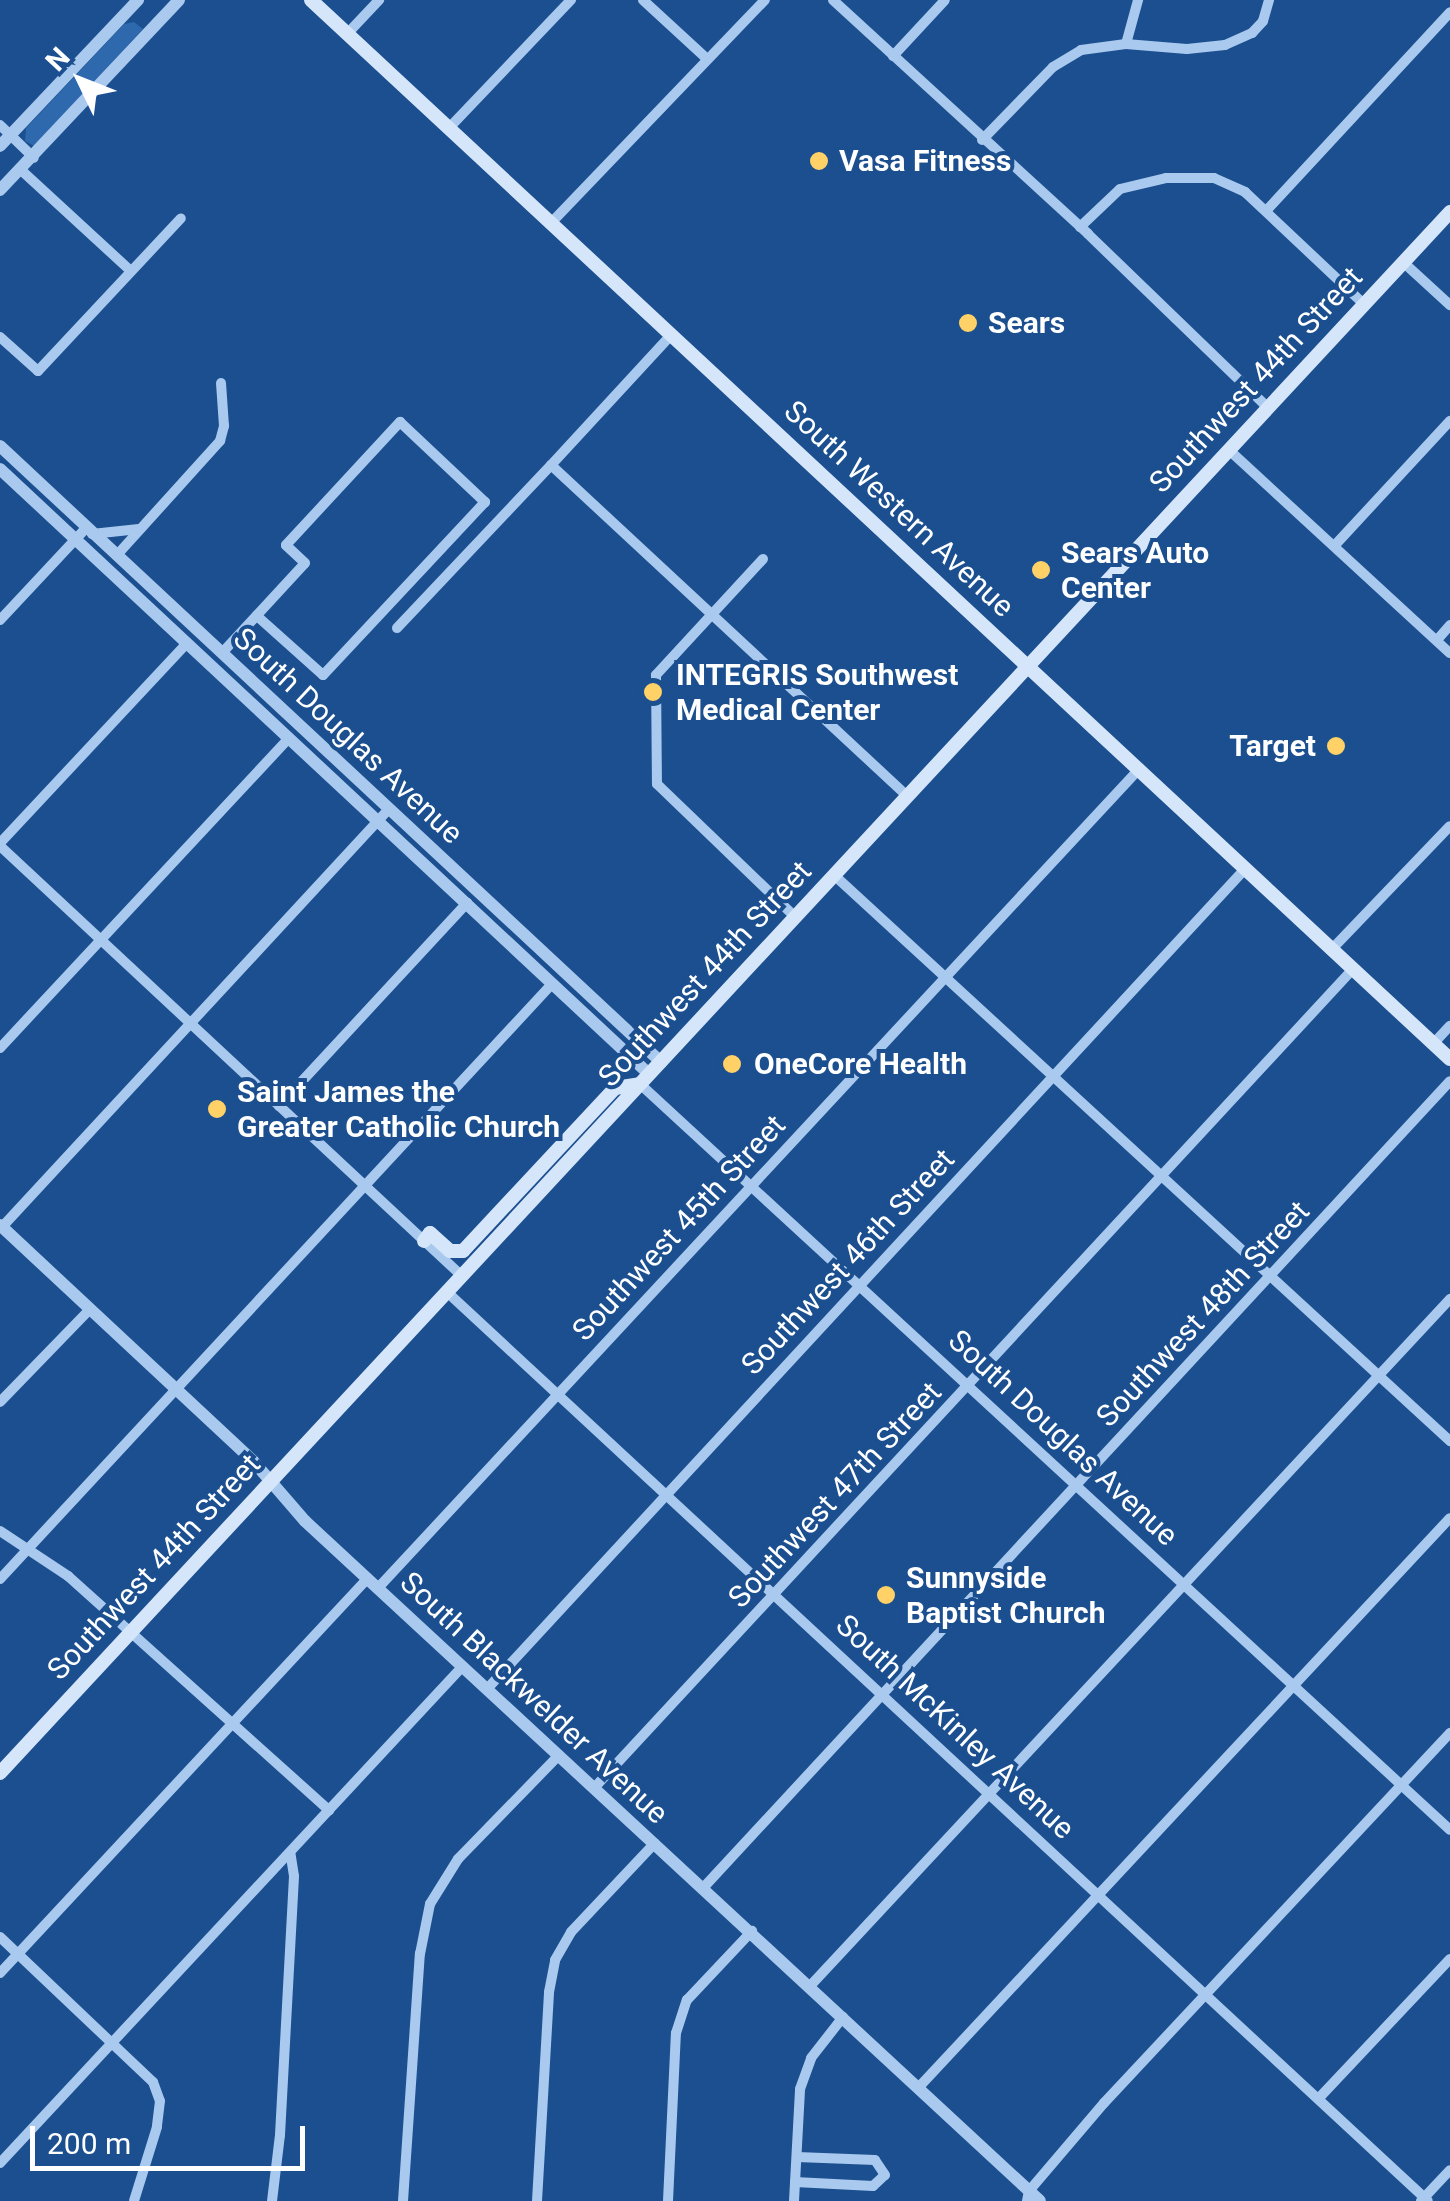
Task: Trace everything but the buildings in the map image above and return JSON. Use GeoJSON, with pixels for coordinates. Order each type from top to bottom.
{"type":"FeatureCollection","features":[{"type":"Feature","properties":{"kind":"main road","name":"South Western Avenue"},"geometry":{"type":"LineString","coordinates":[[310,0],[1450,1060]]}},
{"type":"Feature","properties":{"kind":"main road","name":"Southwest 44th Street"},"geometry":{"type":"LineString","coordinates":[[0,1773],[1450,212]]}},
{"type":"Feature","properties":{"kind":"main road"},"geometry":{"type":"LineString","coordinates":[[427,1237],[450,1252],[462,1251],[615,1088],[645,1079]]}},
{"type":"Feature","properties":{"kind":"street"},"geometry":{"type":"LineString","coordinates":[[0,146],[5,130],[138,0]]}},
{"type":"Feature","properties":{"kind":"street"},"geometry":{"type":"LineString","coordinates":[[0,190],[179,0]]}},
{"type":"Feature","properties":{"kind":"street"},"geometry":{"type":"LineString","coordinates":[[348,34],[380,0]]}},
{"type":"Feature","properties":{"kind":"street"},"geometry":{"type":"LineString","coordinates":[[449,128],[571,0]]}},
{"type":"Feature","properties":{"kind":"street"},"geometry":{"type":"LineString","coordinates":[[643,0],[706,58]]}},
{"type":"Feature","properties":{"kind":"street"},"geometry":{"type":"LineString","coordinates":[[550,223],[764,0]]}},
{"type":"Feature","properties":{"kind":"street"},"geometry":{"type":"LineString","coordinates":[[833,0],[1080,226],[1268,408]]}},
{"type":"Feature","properties":{"kind":"street"},"geometry":{"type":"LineString","coordinates":[[893,56],[944,0]]}},
{"type":"Feature","properties":{"kind":"street"},"geometry":{"type":"LineString","coordinates":[[1126,44],[1138,0]]}},
{"type":"Feature","properties":{"kind":"street"},"geometry":{"type":"LineString","coordinates":[[982,140],[1054,67],[1081,50],[1126,44],[1187,49],[1225,46],[1252,32],[1262,21],[1269,0]]}},
{"type":"Feature","properties":{"kind":"street"},"geometry":{"type":"LineString","coordinates":[[1266,212],[1450,12]]}},
{"type":"Feature","properties":{"kind":"street"},"geometry":{"type":"LineString","coordinates":[[5,130],[34,158]]}},
{"type":"Feature","properties":{"kind":"street"},"geometry":{"type":"LineString","coordinates":[[21,170],[131,271]]}},
{"type":"Feature","properties":{"kind":"street"},"geometry":{"type":"LineString","coordinates":[[1080,226],[1120,189],[1166,178],[1214,178],[1231,184],[1266,212],[1364,304]]}},
{"type":"Feature","properties":{"kind":"street"},"geometry":{"type":"LineString","coordinates":[[0,338],[38,371],[181,218]]}},
{"type":"Feature","properties":{"kind":"street"},"geometry":{"type":"LineString","coordinates":[[1403,262],[1450,305]]}},
{"type":"Feature","properties":{"kind":"street"},"geometry":{"type":"LineString","coordinates":[[398,628],[672,334]]}},
{"type":"Feature","properties":{"kind":"street"},"geometry":{"type":"LineString","coordinates":[[116,555],[220,441],[224,426],[221,383]]}},
{"type":"Feature","properties":{"kind":"street"},"geometry":{"type":"LineString","coordinates":[[1336,544],[1450,421]]}},
{"type":"Feature","properties":{"kind":"street"},"geometry":{"type":"LineString","coordinates":[[222,653],[305,563],[286,545],[400,422],[484,502],[322,675],[257,616]]}},
{"type":"Feature","properties":{"kind":"street","name":"South Douglas Avenue"},"geometry":{"type":"LineString","coordinates":[[0,446],[661,1062]]}},
{"type":"Feature","properties":{"kind":"street"},"geometry":{"type":"LineString","coordinates":[[1229,450],[1336,544],[1450,653]]}},
{"type":"Feature","properties":{"kind":"street"},"geometry":{"type":"LineString","coordinates":[[551,465],[907,796]]}},
{"type":"Feature","properties":{"kind":"street","name":"South Douglas Avenue"},"geometry":{"type":"LineString","coordinates":[[0,469],[552,984],[751,1186],[1450,1830]]}},
{"type":"Feature","properties":{"kind":"street"},"geometry":{"type":"LineString","coordinates":[[0,620],[76,539],[90,530],[114,535],[140,528]]}},
{"type":"Feature","properties":{"kind":"street"},"geometry":{"type":"LineString","coordinates":[[763,559],[656,675],[657,784],[795,917]]}},
{"type":"Feature","properties":{"kind":"street"},"geometry":{"type":"LineString","coordinates":[[1436,640],[1450,626]]}},
{"type":"Feature","properties":{"kind":"street"},"geometry":{"type":"LineString","coordinates":[[187,643],[0,845],[364,1186],[427,1237],[462,1276]]}},
{"type":"Feature","properties":{"kind":"street"},"geometry":{"type":"LineString","coordinates":[[0,1048],[288,738]]}},
{"type":"Feature","properties":{"kind":"street","name":"Southwest 45th Street"},"geometry":{"type":"LineString","coordinates":[[0,1974],[234,1722],[560,1395],[1140,768]]}},
{"type":"Feature","properties":{"kind":"street"},"geometry":{"type":"LineString","coordinates":[[1,1226],[390,809]]}},
{"type":"Feature","properties":{"kind":"street"},"geometry":{"type":"LineString","coordinates":[[1332,949],[1450,826]]}},
{"type":"Feature","properties":{"kind":"street","name":"Southwest 46th Street"},"geometry":{"type":"LineString","coordinates":[[488,1689],[665,1494],[1058,1076],[1245,869]]}},
{"type":"Feature","properties":{"kind":"street"},"geometry":{"type":"LineString","coordinates":[[834,875],[1058,1076],[1450,1441]]}},
{"type":"Feature","properties":{"kind":"street"},"geometry":{"type":"LineString","coordinates":[[279,1106],[466,904]]}},
{"type":"Feature","properties":{"kind":"street","name":"Southwest 47th Street"},"geometry":{"type":"LineString","coordinates":[[595,1787],[971,1386],[1353,969]]}},
{"type":"Feature","properties":{"kind":"street"},"geometry":{"type":"LineString","coordinates":[[0,1579],[552,984]]}},
{"type":"Feature","properties":{"kind":"street"},"geometry":{"type":"LineString","coordinates":[[1433,1044],[1450,1026]]}},
{"type":"Feature","properties":{"kind":"street","name":"Southwest 48th Street"},"geometry":{"type":"LineString","coordinates":[[704,1888],[1450,1080]]}},
{"type":"Feature","properties":{"kind":"street","name":"South Blackwelder Avenue"},"geometry":{"type":"LineString","coordinates":[[1,1226],[177,1390],[373,1584],[811,1986],[1028,2196],[1040,2201]]}},
{"type":"Feature","properties":{"kind":"street","name":"South McKinley Avenue"},"geometry":{"type":"LineString","coordinates":[[446,1292],[883,1693],[1424,2200]]}},
{"type":"Feature","properties":{"kind":"street"},"geometry":{"type":"LineString","coordinates":[[811,1986],[1450,1299]]}},
{"type":"Feature","properties":{"kind":"street"},"geometry":{"type":"LineString","coordinates":[[0,1402],[90,1309]]}},
{"type":"Feature","properties":{"kind":"street"},"geometry":{"type":"LineString","coordinates":[[919,2087],[1450,1518]]}},
{"type":"Feature","properties":{"kind":"street"},"geometry":{"type":"LineString","coordinates":[[0,1531],[29,1548],[131,1632],[328,1810]]}},
{"type":"Feature","properties":{"kind":"street"},"geometry":{"type":"LineString","coordinates":[[0,2163],[462,1666]]}},
{"type":"Feature","properties":{"kind":"street"},"geometry":{"type":"LineString","coordinates":[[1028,2196],[1205,1994],[1450,1733]]}},
{"type":"Feature","properties":{"kind":"street"},"geometry":{"type":"LineString","coordinates":[[403,2201],[420,1954],[430,1904],[458,1860],[559,1755]]}},
{"type":"Feature","properties":{"kind":"street"},"geometry":{"type":"LineString","coordinates":[[537,2201],[549,1992],[556,1960],[571,1932],[655,1843]]}},
{"type":"Feature","properties":{"kind":"street"},"geometry":{"type":"LineString","coordinates":[[272,2201],[280,2135],[293,1896],[290,1852]]}},
{"type":"Feature","properties":{"kind":"street"},"geometry":{"type":"LineString","coordinates":[[668,2201],[676,2033],[687,2000],[752,1931]]}},
{"type":"Feature","properties":{"kind":"street"},"geometry":{"type":"LineString","coordinates":[[0,1937],[153,2082],[160,2101],[134,2201]]}},
{"type":"Feature","properties":{"kind":"street"},"geometry":{"type":"LineString","coordinates":[[1319,2098],[1450,1958]]}},
{"type":"Feature","properties":{"kind":"street"},"geometry":{"type":"LineString","coordinates":[[794,2201],[805,2073],[811,2058],[843,2016]]}},
{"type":"Feature","properties":{"kind":"street"},"geometry":{"type":"LineString","coordinates":[[795,2182],[873,2186],[886,2175],[875,2160],[798,2157]]}},
{"type":"Feature","properties":{"kind":"street"},"geometry":{"type":"LineString","coordinates":[[1424,2200],[1450,2170]]}},
{"type":"Feature","properties":{"kind":"shaded area"},"geometry":{"type":"Polygon","coordinates":[[[134,22],[143,29],[34,146],[25,141],[26,128],[124,24],[134,22]]]}},
{"type":"Feature","properties":{"kind":"place","name":"Vasa Fitness"},"geometry":{"type":"Point","coordinates":[819,161]}},
{"type":"Feature","properties":{"kind":"place","name":"Sears"},"geometry":{"type":"Point","coordinates":[968,323]}},
{"type":"Feature","properties":{"kind":"place","name":"Sears Auto Center"},"geometry":{"type":"Point","coordinates":[1041,570]}},
{"type":"Feature","properties":{"kind":"place","name":"INTEGRIS Southwest Medical Center"},"geometry":{"type":"Point","coordinates":[653,692]}},
{"type":"Feature","properties":{"kind":"place","name":"Target"},"geometry":{"type":"Point","coordinates":[1336,746]}},
{"type":"Feature","properties":{"kind":"place","name":"OneCore Health"},"geometry":{"type":"Point","coordinates":[732,1064]}},
{"type":"Feature","properties":{"kind":"place","name":"Saint James the Greater Catholic Church"},"geometry":{"type":"Point","coordinates":[217,1109]}},
{"type":"Feature","properties":{"kind":"place","name":"Sunnyside Baptist Church"},"geometry":{"type":"Point","coordinates":[886,1595]}}]}
